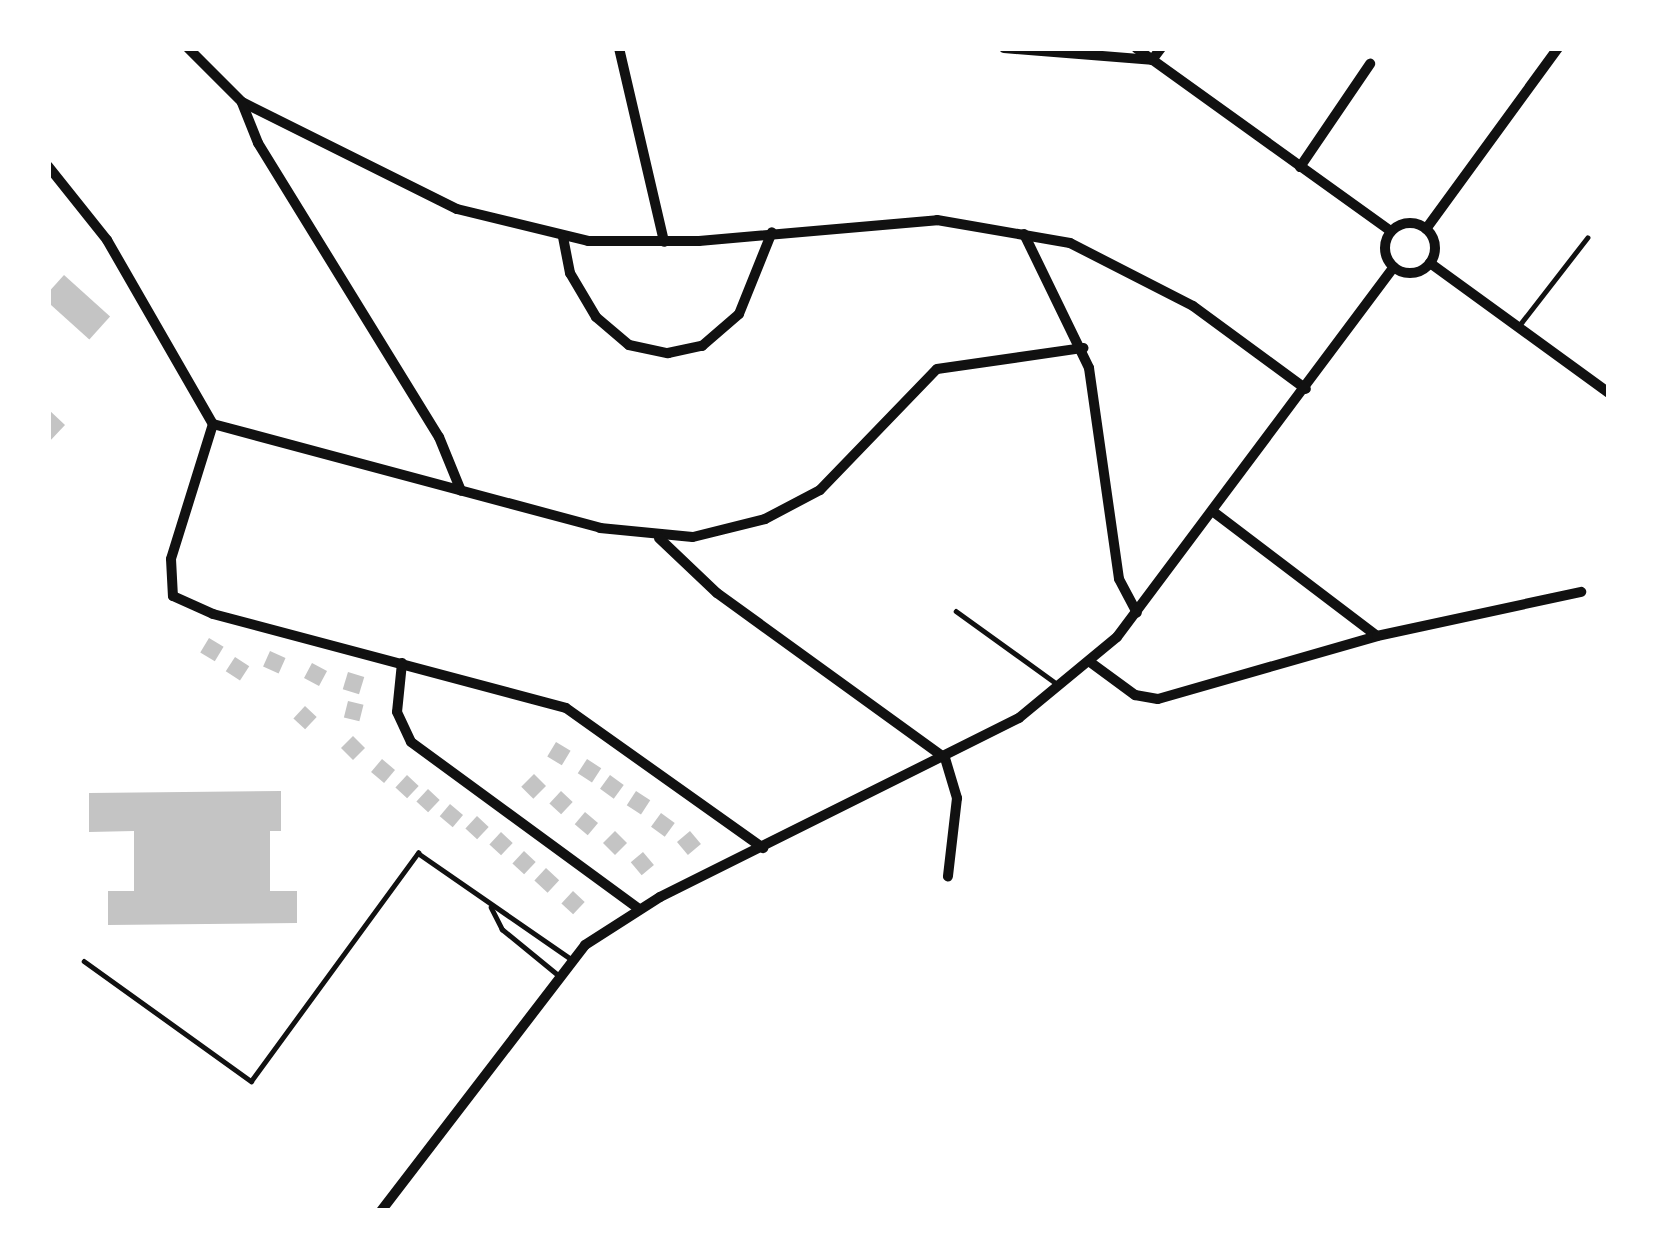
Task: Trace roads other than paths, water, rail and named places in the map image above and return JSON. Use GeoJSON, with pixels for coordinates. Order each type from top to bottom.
{"type":"FeatureCollection","features":[{"type":"Feature","properties":{"kind":"street"},"geometry":{"type":"LineString","coordinates":[[188,48],[242,102],[457,208],[563,238],[664,242],[937,220],[1024,234],[1123,264],[1306,389]]}},
{"type":"Feature","properties":{"kind":"street"},"geometry":{"type":"LineString","coordinates":[[619,48],[664,242]]}},
{"type":"Feature","properties":{"kind":"street"},"geometry":{"type":"LineString","coordinates":[[1004,48],[1152,60]]}},
{"type":"Feature","properties":{"kind":"street"},"geometry":{"type":"LineString","coordinates":[[1136,48],[1391,231]]}},
{"type":"Feature","properties":{"kind":"street"},"geometry":{"type":"LineString","coordinates":[[1152,60],[1161,48]]}},
{"type":"Feature","properties":{"kind":"street"},"geometry":{"type":"LineString","coordinates":[[1426,229],[1558,48]]}},
{"type":"Feature","properties":{"kind":"street"},"geometry":{"type":"LineString","coordinates":[[1300,167],[1370,64]]}},
{"type":"Feature","properties":{"kind":"street"},"geometry":{"type":"LineString","coordinates":[[242,102],[258,143],[439,437],[461,491]]}},
{"type":"Feature","properties":{"kind":"street"},"geometry":{"type":"LineString","coordinates":[[48,166],[107,240],[213,424],[659,538],[726,531],[805,500],[855,460],[937,368],[1083,348]]}},
{"type":"Feature","properties":{"kind":"street"},"geometry":{"type":"LineString","coordinates":[[1404,223],[1426,229],[1435,245],[1430,263],[1409,273],[1394,267],[1385,254],[1391,231],[1404,223]]}},
{"type":"Feature","properties":{"kind":"street"},"geometry":{"type":"LineString","coordinates":[[563,238],[570,274],[596,317],[629,346],[668,353],[702,346],[739,314],[772,232]]}},
{"type":"Feature","properties":{"kind":"street"},"geometry":{"type":"LineString","coordinates":[[1024,234],[1083,348],[1119,579],[1137,614]]}},
{"type":"Feature","properties":{"kind":"street"},"geometry":{"type":"LineString","coordinates":[[1430,263],[1609,392]]}},
{"type":"Feature","properties":{"kind":"street"},"geometry":{"type":"LineString","coordinates":[[381,1211],[571,959],[638,908],[945,758],[1061,687],[1090,662],[1137,614],[1215,513],[1394,267]]}},
{"type":"Feature","properties":{"kind":"street"},"geometry":{"type":"LineString","coordinates":[[213,424],[168,580],[185,605],[583,717],[763,848]]}},
{"type":"Feature","properties":{"kind":"street"},"geometry":{"type":"LineString","coordinates":[[1215,513],[1377,636]]}},
{"type":"Feature","properties":{"kind":"street"},"geometry":{"type":"LineString","coordinates":[[659,538],[717,593],[945,758],[958,797],[948,876]]}},
{"type":"Feature","properties":{"kind":"street"},"geometry":{"type":"LineString","coordinates":[[1090,662],[1135,695],[1158,699],[1377,636],[1581,592]]}},
{"type":"Feature","properties":{"kind":"street"},"geometry":{"type":"LineString","coordinates":[[402,663],[397,712],[411,742],[638,908]]}},
{"type":"Feature","properties":{"kind":"lane"},"geometry":{"type":"LineString","coordinates":[[1518,327],[1587,238]]}},
{"type":"Feature","properties":{"kind":"lane"},"geometry":{"type":"LineString","coordinates":[[956,611],[1061,687]]}},
{"type":"Feature","properties":{"kind":"lane"},"geometry":{"type":"LineString","coordinates":[[84,961],[251,1081],[418,853],[571,959]]}},
{"type":"Feature","properties":{"kind":"lane"},"geometry":{"type":"LineString","coordinates":[[490,907],[502,929],[557,974]]}}]}
